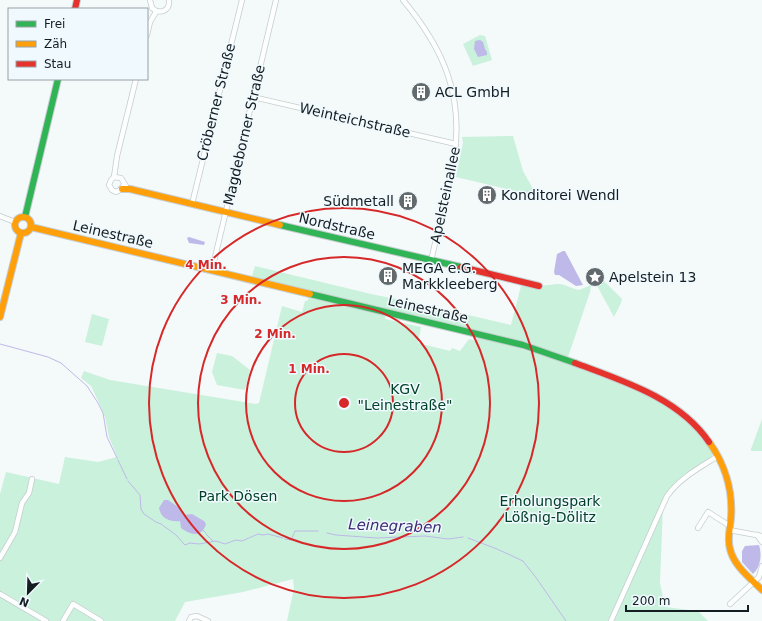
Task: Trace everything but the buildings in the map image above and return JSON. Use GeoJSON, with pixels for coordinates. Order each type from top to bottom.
{"type":"FeatureCollection","features":[{"type":"Feature","properties":{"kind":"main road"},"geometry":{"type":"LineString","coordinates":[[25,217],[58,80]]}},
{"type":"Feature","properties":{"kind":"main road","name":"Nordstraße"},"geometry":{"type":"LineString","coordinates":[[125,187],[539,286]]}},
{"type":"Feature","properties":{"kind":"main road"},"geometry":{"type":"LineString","coordinates":[[20,217],[25,217],[30,220],[31,227],[27,232],[21,233],[15,228],[15,222],[20,217]]}},
{"type":"Feature","properties":{"kind":"main road","name":"Leinestraße"},"geometry":{"type":"LineString","coordinates":[[31,227],[481,334],[552,354],[632,386],[661,400],[677,409],[692,421],[701,430],[718,456],[729,486],[729,545],[731,554],[740,568],[762,590]]}},
{"type":"Feature","properties":{"kind":"main road"},"geometry":{"type":"LineString","coordinates":[[0,317],[21,233]]}},
{"type":"Feature","properties":{"kind":"street"},"geometry":{"type":"LineString","coordinates":[[150,0],[151,7],[156,12],[161,12],[167,9],[169,4],[168,0]]}},
{"type":"Feature","properties":{"kind":"street","name":"Cröberner Straße"},"geometry":{"type":"LineString","coordinates":[[192,204],[242,0]]}},
{"type":"Feature","properties":{"kind":"street","name":"Magdeborner Straße"},"geometry":{"type":"LineString","coordinates":[[212,270],[276,0]]}},
{"type":"Feature","properties":{"kind":"street","name":"Apelsteinallee"},"geometry":{"type":"LineString","coordinates":[[404,0],[414,12],[436,46],[448,73],[453,91],[457,116],[456,144],[450,178],[431,261]]}},
{"type":"Feature","properties":{"kind":"street"},"geometry":{"type":"LineString","coordinates":[[148,31],[150,22],[156,12]]}},
{"type":"Feature","properties":{"kind":"street","name":"Nordstraße"},"geometry":{"type":"LineString","coordinates":[[114,177],[121,178],[125,187],[116,192],[111,189],[110,182],[114,177],[117,156],[136,80]]}},
{"type":"Feature","properties":{"kind":"street","name":"Weinteichstraße"},"geometry":{"type":"LineString","coordinates":[[253,97],[456,144]]}},
{"type":"Feature","properties":{"kind":"street"},"geometry":{"type":"LineString","coordinates":[[0,216],[15,222]]}},
{"type":"Feature","properties":{"kind":"street"},"geometry":{"type":"LineString","coordinates":[[611,621],[667,496],[684,478],[718,456]]}},
{"type":"Feature","properties":{"kind":"street"},"geometry":{"type":"LineString","coordinates":[[0,558],[15,532],[22,503],[29,493],[32,479]]}},
{"type":"Feature","properties":{"kind":"street"},"geometry":{"type":"LineString","coordinates":[[698,528],[708,512],[730,528],[760,535],[762,542]]}},
{"type":"Feature","properties":{"kind":"street"},"geometry":{"type":"LineString","coordinates":[[730,604],[759,577],[762,566]]}},
{"type":"Feature","properties":{"kind":"street"},"geometry":{"type":"LineString","coordinates":[[0,594],[46,621]]}},
{"type":"Feature","properties":{"kind":"street"},"geometry":{"type":"LineString","coordinates":[[63,621],[73,604],[101,621]]}},
{"type":"Feature","properties":{"kind":"street"},"geometry":{"type":"LineString","coordinates":[[189,621],[191,617],[197,616],[208,621]]}},
{"type":"Feature","properties":{"kind":"green space"},"geometry":{"type":"Polygon","coordinates":[[[480,35],[485,36],[492,60],[473,66],[463,44],[480,35]]]}},
{"type":"Feature","properties":{"kind":"green space"},"geometry":{"type":"Polygon","coordinates":[[[513,136],[523,171],[537,196],[456,177],[463,143],[462,137],[513,136]]]}},
{"type":"Feature","properties":{"kind":"green space"},"geometry":{"type":"Polygon","coordinates":[[[255,266],[371,294],[511,325],[522,282],[540,285],[560,284],[579,290],[591,285],[567,360],[545,352],[251,280],[255,266]]]}},
{"type":"Feature","properties":{"kind":"green space"},"geometry":{"type":"Polygon","coordinates":[[[600,277],[622,299],[614,317],[594,280],[600,277]]]}},
{"type":"Feature","properties":{"kind":"green space"},"geometry":{"type":"Polygon","coordinates":[[[309,298],[385,316],[385,319],[421,327],[418,343],[450,351],[452,348],[460,351],[469,339],[476,341],[478,337],[531,352],[582,369],[648,396],[683,416],[703,436],[713,453],[709,460],[684,475],[671,488],[663,505],[660,583],[665,607],[698,611],[708,621],[287,621],[294,588],[293,579],[243,592],[185,602],[175,621],[0,621],[0,494],[6,472],[59,484],[65,457],[98,462],[117,457],[109,437],[105,417],[100,405],[91,386],[81,378],[84,371],[110,380],[256,404],[259,403],[282,306],[302,312],[305,301],[309,298]]]}},
{"type":"Feature","properties":{"kind":"green space"},"geometry":{"type":"Polygon","coordinates":[[[92,314],[109,319],[102,346],[85,342],[92,314]]]}},
{"type":"Feature","properties":{"kind":"green space"},"geometry":{"type":"Polygon","coordinates":[[[217,353],[232,356],[250,370],[245,390],[217,385],[212,372],[217,353]]]}},
{"type":"Feature","properties":{"kind":"green space"},"geometry":{"type":"Polygon","coordinates":[[[762,419],[762,451],[751,451],[751,449],[762,419]]]}},
{"type":"Feature","properties":{"kind":"shaded area"},"geometry":{"type":"Polygon","coordinates":[[[480,40],[483,42],[487,55],[478,57],[474,49],[475,41],[480,40]]]}},
{"type":"Feature","properties":{"kind":"shaded area"},"geometry":{"type":"Polygon","coordinates":[[[189,237],[205,242],[204,245],[189,243],[187,238],[189,237]]]}},
{"type":"Feature","properties":{"kind":"shaded area"},"geometry":{"type":"Polygon","coordinates":[[[565,251],[583,285],[576,286],[559,275],[555,275],[554,272],[557,254],[565,251]]]}},
{"type":"Feature","properties":{"kind":"shaded area"},"geometry":{"type":"Polygon","coordinates":[[[164,500],[168,500],[181,509],[183,515],[192,514],[204,521],[206,524],[202,532],[192,534],[181,528],[180,521],[166,519],[160,512],[159,508],[164,500]]]}},
{"type":"Feature","properties":{"kind":"shaded area"},"geometry":{"type":"Polygon","coordinates":[[[759,545],[760,560],[758,568],[753,574],[742,562],[742,551],[745,546],[759,545]]]}},
{"type":"Feature","properties":{"kind":"waterway","name":"Leinegraben"},"geometry":{"type":"LineString","coordinates":[[0,344],[48,357],[61,363],[87,386],[103,413],[107,437],[117,458]]}},
{"type":"Feature","properties":{"kind":"waterway","name":"Leinegraben"},"geometry":{"type":"LineString","coordinates":[[118,460],[127,479]]}},
{"type":"Feature","properties":{"kind":"waterway","name":"Leinegraben"},"geometry":{"type":"LineString","coordinates":[[128,481],[140,495],[141,509],[144,514],[176,535],[185,545],[190,543],[199,544],[216,541],[225,544],[236,540],[242,541],[258,534],[268,534],[283,538]]}},
{"type":"Feature","properties":{"kind":"waterway"},"geometry":{"type":"LineString","coordinates":[[203,530],[206,533]]}},
{"type":"Feature","properties":{"kind":"waterway","name":"Leinegraben"},"geometry":{"type":"LineString","coordinates":[[285,539],[291,540],[295,531],[318,531]]}},
{"type":"Feature","properties":{"kind":"waterway","name":"Leinegraben"},"geometry":{"type":"LineString","coordinates":[[327,533],[377,538],[425,536],[448,539],[463,537]]}},
{"type":"Feature","properties":{"kind":"waterway"},"geometry":{"type":"LineString","coordinates":[[206,534],[213,541]]}},
{"type":"Feature","properties":{"kind":"waterway","name":"Leinegraben"},"geometry":{"type":"LineString","coordinates":[[468,538],[523,561],[566,621]]}},
{"type":"Feature","properties":{"kind":"traffic: fast"},"geometry":{"type":"LineString","coordinates":[[25,217],[58,80]]}},
{"type":"Feature","properties":{"kind":"traffic: fast"},"geometry":{"type":"LineString","coordinates":[[280,225],[461,267]]}},
{"type":"Feature","properties":{"kind":"traffic: fast"},"geometry":{"type":"LineString","coordinates":[[310,294],[523,345],[575,363]]}},
{"type":"Feature","properties":{"kind":"traffic: slow"},"geometry":{"type":"LineString","coordinates":[[122,189],[130,189],[280,225]]}},
{"type":"Feature","properties":{"kind":"traffic: slow"},"geometry":{"type":"LineString","coordinates":[[23,217],[29,219],[31,225],[29,231],[23,233],[17,231],[15,225],[17,219],[23,217]]}},
{"type":"Feature","properties":{"kind":"traffic: slow"},"geometry":{"type":"LineString","coordinates":[[31,227],[310,294]]}},
{"type":"Feature","properties":{"kind":"traffic: slow"},"geometry":{"type":"LineString","coordinates":[[0,317],[21,233]]}},
{"type":"Feature","properties":{"kind":"traffic: slow"},"geometry":{"type":"LineString","coordinates":[[709,442],[715,450],[727,478],[731,498],[729,541],[732,555],[743,571],[762,590]]}},
{"type":"Feature","properties":{"kind":"traffic: jam"},"geometry":{"type":"LineString","coordinates":[[75,8],[77,0]]}},
{"type":"Feature","properties":{"kind":"traffic: jam"},"geometry":{"type":"LineString","coordinates":[[461,267],[539,286]]}},
{"type":"Feature","properties":{"kind":"traffic: jam"},"geometry":{"type":"LineString","coordinates":[[575,363],[631,384],[666,402],[697,427],[709,442]]}},
{"type":"Feature","properties":{"kind":"place","name":"ACL GmbH"},"geometry":{"type":"Point","coordinates":[421,92]}},
{"type":"Feature","properties":{"kind":"place","name":"Konditorei Wendl"},"geometry":{"type":"Point","coordinates":[487,195]}},
{"type":"Feature","properties":{"kind":"place","name":"Südmetall"},"geometry":{"type":"Point","coordinates":[408,201]}},
{"type":"Feature","properties":{"kind":"place","name":"MEGA e.G. Markkleeberg"},"geometry":{"type":"Point","coordinates":[388,276]}},
{"type":"Feature","properties":{"kind":"place","name":"Apelstein 13"},"geometry":{"type":"Point","coordinates":[595,277]}},
{"type":"Feature","properties":{"kind":"park label","name":"KGV \"Leinestraße\""},"geometry":{"type":"Point","coordinates":[405,398]}},
{"type":"Feature","properties":{"kind":"park label","name":"Park Dösen"},"geometry":{"type":"Point","coordinates":[238,496]}},
{"type":"Feature","properties":{"kind":"park label","name":"Erholungspark Lößnig-Dölitz"},"geometry":{"type":"Point","coordinates":[550,510]}}]}
